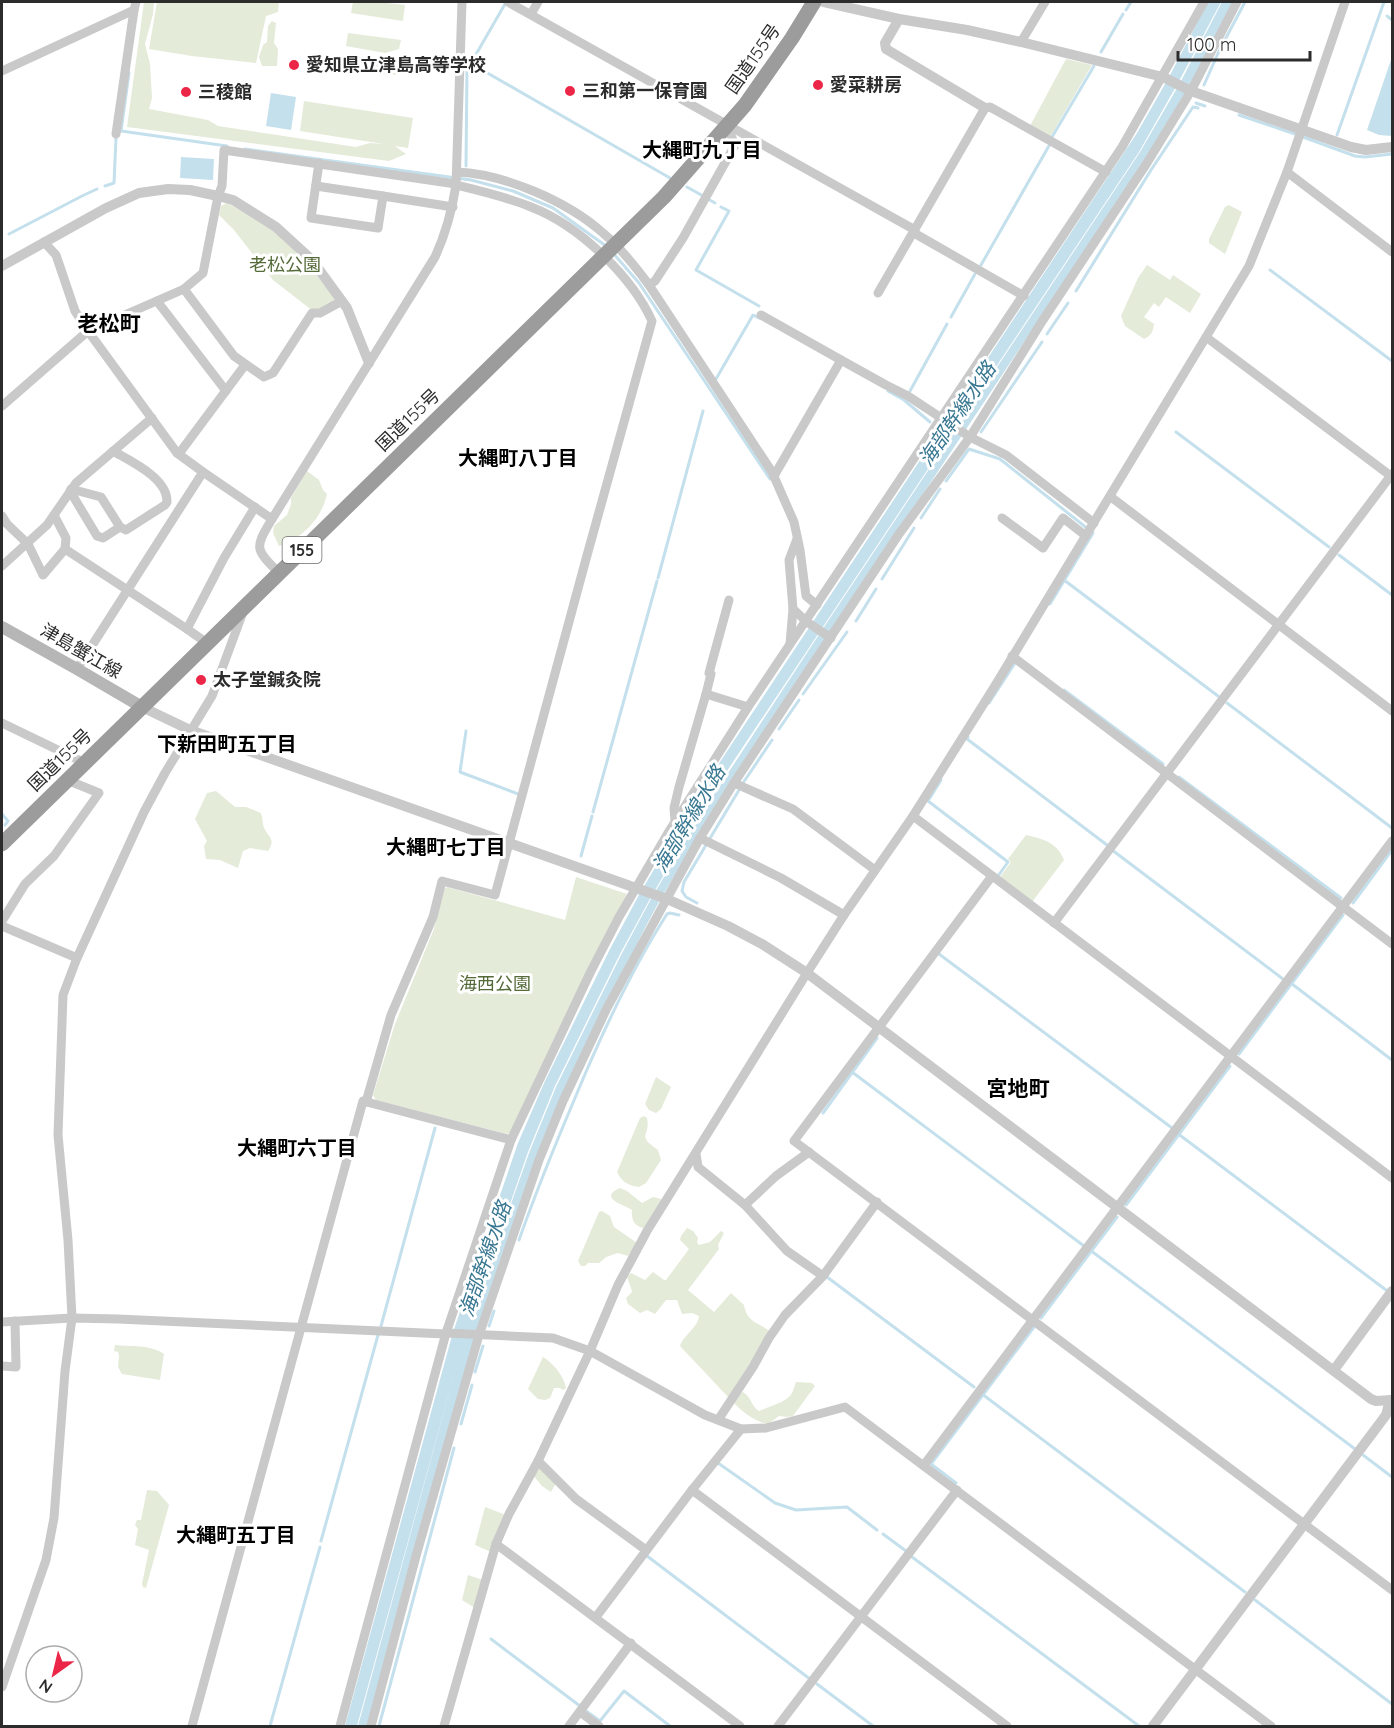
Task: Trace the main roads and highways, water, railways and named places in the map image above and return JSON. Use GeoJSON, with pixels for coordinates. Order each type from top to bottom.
{"type":"FeatureCollection","features":[{"type":"Feature","properties":{"kind":"highway","name":"国道155号"},"geometry":{"type":"LineString","coordinates":[[2,844],[664,197],[745,105],[814,2]]}},
{"type":"Feature","properties":{"kind":"main road","name":"津島蟹江線"},"geometry":{"type":"LineString","coordinates":[[2,627],[142,707]]}},
{"type":"Feature","properties":{"kind":"water","name":"海部幹線水路"},"geometry":{"type":"Polygon","coordinates":[[[1208,2],[1221,2],[1139,152],[709,798],[651,897],[620,954],[555,1086],[528,1152],[468,1325],[529,1153],[556,1087],[652,897],[711,799],[1140,152],[1180,83],[1222,2],[1233,2],[1188,88],[1144,161],[718,803],[646,926],[562,1096],[476,1333],[368,1726],[358,1726],[457,1364],[357,1726],[345,1726],[453,1332],[518,1143],[545,1081],[610,949],[640,893],[700,792],[1137,133],[1208,2]]]}},
{"type":"Feature","properties":{"kind":"water"},"geometry":{"type":"Polygon","coordinates":[[[1392,57],[1392,136],[1379,135],[1367,130],[1392,57]]]}},
{"type":"Feature","properties":{"kind":"water"},"geometry":{"type":"Polygon","coordinates":[[[271,93],[296,97],[291,130],[266,126],[271,93]]]}},
{"type":"Feature","properties":{"kind":"water"},"geometry":{"type":"Polygon","coordinates":[[[181,157],[214,159],[213,180],[180,178],[181,157]]]}},
{"type":"Feature","properties":{"kind":"waterway"},"geometry":{"type":"LineString","coordinates":[[1126,10],[1131,2]]}},
{"type":"Feature","properties":{"kind":"waterway"},"geometry":{"type":"LineString","coordinates":[[1204,85],[1245,2]]}},
{"type":"Feature","properties":{"kind":"waterway"},"geometry":{"type":"LineString","coordinates":[[1337,135],[1384,2]]}},
{"type":"Feature","properties":{"kind":"waterway"},"geometry":{"type":"LineString","coordinates":[[471,63],[505,4]]}},
{"type":"Feature","properties":{"kind":"waterway"},"geometry":{"type":"LineString","coordinates":[[1101,52],[1123,14]]}},
{"type":"Feature","properties":{"kind":"waterway"},"geometry":{"type":"LineString","coordinates":[[1387,16],[1392,20]]}},
{"type":"Feature","properties":{"kind":"waterway"},"geometry":{"type":"LineString","coordinates":[[466,166],[467,68],[470,63],[670,178]]}},
{"type":"Feature","properties":{"kind":"waterway"},"geometry":{"type":"LineString","coordinates":[[1052,137],[1094,66]]}},
{"type":"Feature","properties":{"kind":"waterway"},"geometry":{"type":"LineString","coordinates":[[129,73],[121,131],[227,146]]}},
{"type":"Feature","properties":{"kind":"waterway"},"geometry":{"type":"LineString","coordinates":[[1196,103],[1205,106]]}},
{"type":"Feature","properties":{"kind":"waterway"},"geometry":{"type":"LineString","coordinates":[[1076,291],[1151,170],[1193,107],[1198,108]]}},
{"type":"Feature","properties":{"kind":"waterway"},"geometry":{"type":"LineString","coordinates":[[1239,115],[1295,134]]}},
{"type":"Feature","properties":{"kind":"waterway"},"geometry":{"type":"LineString","coordinates":[[1303,137],[1355,156],[1392,154]]}},
{"type":"Feature","properties":{"kind":"waterway"},"geometry":{"type":"LineString","coordinates":[[105,186],[114,183],[116,138]]}},
{"type":"Feature","properties":{"kind":"waterway"},"geometry":{"type":"LineString","coordinates":[[981,265],[1050,144]]}},
{"type":"Feature","properties":{"kind":"waterway"},"geometry":{"type":"LineString","coordinates":[[245,149],[471,180],[513,191],[553,208],[606,246]]}},
{"type":"Feature","properties":{"kind":"waterway"},"geometry":{"type":"LineString","coordinates":[[687,187],[703,196]]}},
{"type":"Feature","properties":{"kind":"waterway"},"geometry":{"type":"LineString","coordinates":[[9,234],[97,189]]}},
{"type":"Feature","properties":{"kind":"waterway"},"geometry":{"type":"LineString","coordinates":[[708,199],[715,203]]}},
{"type":"Feature","properties":{"kind":"waterway"},"geometry":{"type":"LineString","coordinates":[[721,207],[729,211],[696,270],[759,306]]}},
{"type":"Feature","properties":{"kind":"waterway"},"geometry":{"type":"LineString","coordinates":[[613,253],[639,283],[770,479]]}},
{"type":"Feature","properties":{"kind":"waterway"},"geometry":{"type":"LineString","coordinates":[[1270,270],[1392,361]]}},
{"type":"Feature","properties":{"kind":"waterway"},"geometry":{"type":"LineString","coordinates":[[951,317],[975,274]]}},
{"type":"Feature","properties":{"kind":"waterway"},"geometry":{"type":"LineString","coordinates":[[1047,334],[1068,303]]}},
{"type":"Feature","properties":{"kind":"waterway"},"geometry":{"type":"LineString","coordinates":[[716,379],[753,315],[759,318]]}},
{"type":"Feature","properties":{"kind":"waterway"},"geometry":{"type":"LineString","coordinates":[[910,391],[947,324]]}},
{"type":"Feature","properties":{"kind":"waterway"},"geometry":{"type":"LineString","coordinates":[[981,432],[1042,342]]}},
{"type":"Feature","properties":{"kind":"waterway","name":"海部幹線水路"},"geometry":{"type":"LineString","coordinates":[[888,391],[904,400],[930,422]]}},
{"type":"Feature","properties":{"kind":"waterway"},"geometry":{"type":"LineString","coordinates":[[658,578],[703,411]]}},
{"type":"Feature","properties":{"kind":"waterway"},"geometry":{"type":"LineString","coordinates":[[1176,432],[1329,547]]}},
{"type":"Feature","properties":{"kind":"waterway"},"geometry":{"type":"LineString","coordinates":[[946,481],[969,449],[1000,459],[1088,529]]}},
{"type":"Feature","properties":{"kind":"waterway"},"geometry":{"type":"LineString","coordinates":[[921,518],[940,489]]}},
{"type":"Feature","properties":{"kind":"waterway"},"geometry":{"type":"LineString","coordinates":[[882,579],[914,528]]}},
{"type":"Feature","properties":{"kind":"waterway"},"geometry":{"type":"LineString","coordinates":[[1050,604],[1092,532]]}},
{"type":"Feature","properties":{"kind":"waterway"},"geometry":{"type":"LineString","coordinates":[[1339,555],[1392,595]]}},
{"type":"Feature","properties":{"kind":"waterway"},"geometry":{"type":"LineString","coordinates":[[1064,580],[1218,696]]}},
{"type":"Feature","properties":{"kind":"waterway"},"geometry":{"type":"LineString","coordinates":[[593,812],[657,581]]}},
{"type":"Feature","properties":{"kind":"waterway"},"geometry":{"type":"LineString","coordinates":[[856,621],[876,589]]}},
{"type":"Feature","properties":{"kind":"waterway"},"geometry":{"type":"LineString","coordinates":[[803,694],[847,632]]}},
{"type":"Feature","properties":{"kind":"waterway"},"geometry":{"type":"LineString","coordinates":[[989,703],[1015,663]]}},
{"type":"Feature","properties":{"kind":"waterway"},"geometry":{"type":"LineString","coordinates":[[1064,690],[1163,764]]}},
{"type":"Feature","properties":{"kind":"waterway"},"geometry":{"type":"LineString","coordinates":[[779,729],[799,700]]}},
{"type":"Feature","properties":{"kind":"waterway"},"geometry":{"type":"LineString","coordinates":[[1227,703],[1392,828]]}},
{"type":"Feature","properties":{"kind":"waterway"},"geometry":{"type":"LineString","coordinates":[[466,731],[460,772],[518,794]]}},
{"type":"Feature","properties":{"kind":"waterway"},"geometry":{"type":"LineString","coordinates":[[968,737],[967,739],[1107,845]]}},
{"type":"Feature","properties":{"kind":"waterway"},"geometry":{"type":"LineString","coordinates":[[743,783],[772,740]]}},
{"type":"Feature","properties":{"kind":"waterway"},"geometry":{"type":"LineString","coordinates":[[1179,777],[1341,898]]}},
{"type":"Feature","properties":{"kind":"waterway"},"geometry":{"type":"LineString","coordinates":[[941,780],[928,801],[1008,862],[998,876]]}},
{"type":"Feature","properties":{"kind":"waterway"},"geometry":{"type":"LineString","coordinates":[[709,840],[739,790]]}},
{"type":"Feature","properties":{"kind":"waterway"},"geometry":{"type":"LineString","coordinates":[[2,814],[8,821],[5,825]]}},
{"type":"Feature","properties":{"kind":"waterway"},"geometry":{"type":"LineString","coordinates":[[581,856],[592,816]]}},
{"type":"Feature","properties":{"kind":"waterway"},"geometry":{"type":"LineString","coordinates":[[697,903],[686,897],[682,891],[684,882],[706,845]]}},
{"type":"Feature","properties":{"kind":"waterway"},"geometry":{"type":"LineString","coordinates":[[1112,850],[1283,979]]}},
{"type":"Feature","properties":{"kind":"waterway"},"geometry":{"type":"LineString","coordinates":[[1353,903],[1392,850]]}},
{"type":"Feature","properties":{"kind":"waterway"},"geometry":{"type":"LineString","coordinates":[[519,1240],[560,1133],[617,1004],[667,914],[679,915]]}},
{"type":"Feature","properties":{"kind":"waterway"},"geometry":{"type":"LineString","coordinates":[[1239,1054],[1343,915]]}},
{"type":"Feature","properties":{"kind":"waterway"},"geometry":{"type":"LineString","coordinates":[[939,954],[1172,1128]]}},
{"type":"Feature","properties":{"kind":"waterway"},"geometry":{"type":"LineString","coordinates":[[1292,984],[1392,1060]]}},
{"type":"Feature","properties":{"kind":"waterway"},"geometry":{"type":"LineString","coordinates":[[823,1113],[877,1038]]}},
{"type":"Feature","properties":{"kind":"waterway"},"geometry":{"type":"LineString","coordinates":[[1126,1205],[1230,1066]]}},
{"type":"Feature","properties":{"kind":"waterway"},"geometry":{"type":"LineString","coordinates":[[852,1072],[1084,1246]]}},
{"type":"Feature","properties":{"kind":"waterway"},"geometry":{"type":"LineString","coordinates":[[381,1326],[435,1128]]}},
{"type":"Feature","properties":{"kind":"waterway"},"geometry":{"type":"LineString","coordinates":[[1177,1133],[1386,1290]]}},
{"type":"Feature","properties":{"kind":"waterway"},"geometry":{"type":"LineString","coordinates":[[1041,1318],[1117,1217]]}},
{"type":"Feature","properties":{"kind":"waterway"},"geometry":{"type":"LineString","coordinates":[[1090,1250],[1355,1449]]}},
{"type":"Feature","properties":{"kind":"waterway"},"geometry":{"type":"LineString","coordinates":[[827,1277],[974,1387]]}},
{"type":"Feature","properties":{"kind":"waterway"},"geometry":{"type":"LineString","coordinates":[[489,1326],[494,1311]]}},
{"type":"Feature","properties":{"kind":"waterway"},"geometry":{"type":"LineString","coordinates":[[956,1483],[931,1464],[1034,1327]]}},
{"type":"Feature","properties":{"kind":"waterway"},"geometry":{"type":"LineString","coordinates":[[321,1541],[378,1335]]}},
{"type":"Feature","properties":{"kind":"waterway"},"geometry":{"type":"LineString","coordinates":[[475,1372],[483,1346]]}},
{"type":"Feature","properties":{"kind":"waterway"},"geometry":{"type":"LineString","coordinates":[[461,1424],[472,1385]]}},
{"type":"Feature","properties":{"kind":"waterway"},"geometry":{"type":"LineString","coordinates":[[982,1394],[1245,1592]]}},
{"type":"Feature","properties":{"kind":"waterway"},"geometry":{"type":"LineString","coordinates":[[379,1726],[454,1448]]}},
{"type":"Feature","properties":{"kind":"waterway"},"geometry":{"type":"LineString","coordinates":[[1363,1455],[1392,1477]]}},
{"type":"Feature","properties":{"kind":"waterway"},"geometry":{"type":"LineString","coordinates":[[718,1463],[775,1503],[796,1510],[847,1507],[877,1530]]}},
{"type":"Feature","properties":{"kind":"waterway"},"geometry":{"type":"LineString","coordinates":[[883,1534],[906,1551]]}},
{"type":"Feature","properties":{"kind":"waterway"},"geometry":{"type":"LineString","coordinates":[[270,1726],[320,1547]]}},
{"type":"Feature","properties":{"kind":"waterway"},"geometry":{"type":"LineString","coordinates":[[647,1556],[810,1679]]}},
{"type":"Feature","properties":{"kind":"waterway"},"geometry":{"type":"LineString","coordinates":[[912,1557],[1139,1726]]}},
{"type":"Feature","properties":{"kind":"waterway"},"geometry":{"type":"LineString","coordinates":[[1255,1600],[1392,1704]]}},
{"type":"Feature","properties":{"kind":"waterway"},"geometry":{"type":"LineString","coordinates":[[491,1639],[580,1706]]}},
{"type":"Feature","properties":{"kind":"waterway"},"geometry":{"type":"LineString","coordinates":[[817,1684],[873,1726]]}},
{"type":"Feature","properties":{"kind":"waterway"},"geometry":{"type":"LineString","coordinates":[[586,1711],[600,1721],[624,1691],[670,1726]]}},
{"type":"Feature","properties":{"kind":"place","name":"愛知県立津島高等学校"},"geometry":{"type":"Point","coordinates":[294,65]}},
{"type":"Feature","properties":{"kind":"place","name":"愛菜耕房"},"geometry":{"type":"Point","coordinates":[818,85]}},
{"type":"Feature","properties":{"kind":"place","name":"三和第一保育園"},"geometry":{"type":"Point","coordinates":[570,91]}},
{"type":"Feature","properties":{"kind":"place","name":"三稜館"},"geometry":{"type":"Point","coordinates":[186,92]}},
{"type":"Feature","properties":{"kind":"place","name":"太子堂鍼灸院"},"geometry":{"type":"Point","coordinates":[201,680]}},
{"type":"Feature","properties":{"kind":"district","name":"大縄町九丁目"},"geometry":{"type":"Point","coordinates":[702,150]}},
{"type":"Feature","properties":{"kind":"district","name":"老松町"},"geometry":{"type":"Point","coordinates":[109,324]}},
{"type":"Feature","properties":{"kind":"district","name":"大縄町八丁目"},"geometry":{"type":"Point","coordinates":[518,458]}},
{"type":"Feature","properties":{"kind":"district","name":"下新田町五丁目"},"geometry":{"type":"Point","coordinates":[227,744]}},
{"type":"Feature","properties":{"kind":"district","name":"大縄町七丁目"},"geometry":{"type":"Point","coordinates":[446,847]}},
{"type":"Feature","properties":{"kind":"district","name":"宮地町"},"geometry":{"type":"Point","coordinates":[1018,1089]}},
{"type":"Feature","properties":{"kind":"district","name":"大縄町六丁目"},"geometry":{"type":"Point","coordinates":[297,1148]}},
{"type":"Feature","properties":{"kind":"district","name":"大縄町五丁目"},"geometry":{"type":"Point","coordinates":[236,1535]}},
{"type":"Feature","properties":{"kind":"park label","name":"老松公園"},"geometry":{"type":"Point","coordinates":[285,265]}},
{"type":"Feature","properties":{"kind":"park label","name":"海西公園"},"geometry":{"type":"Point","coordinates":[495,984]}}]}
